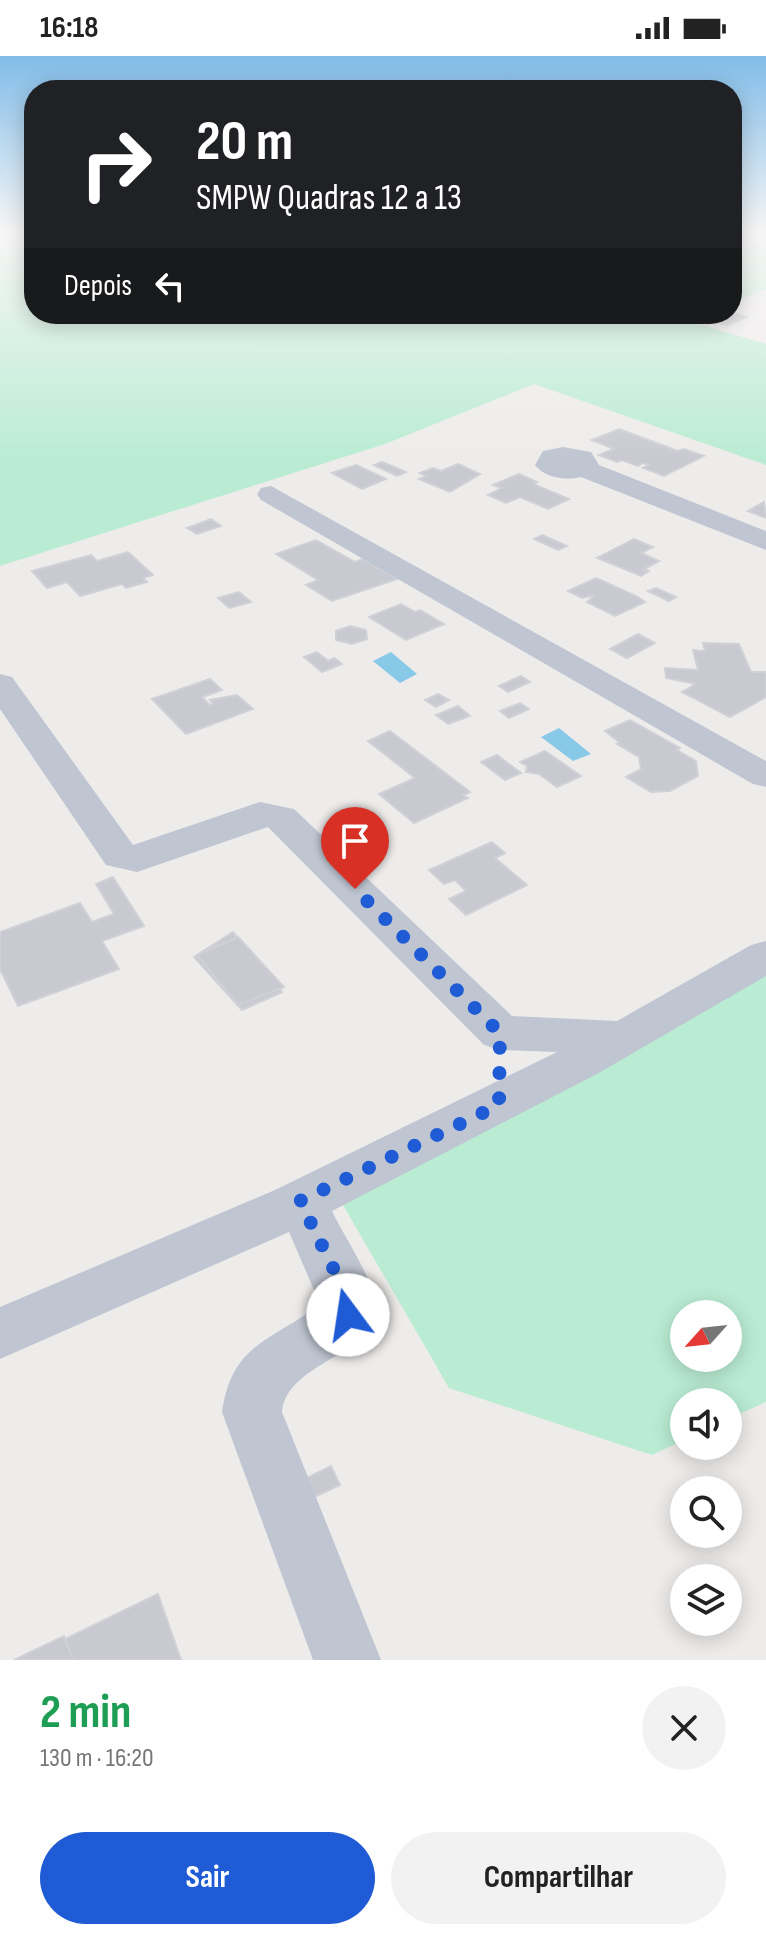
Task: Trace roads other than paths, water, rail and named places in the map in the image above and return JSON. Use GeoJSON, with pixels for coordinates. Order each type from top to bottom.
{"type":"FeatureCollection","features":[{"type":"Feature","properties":{"kind":"street"},"geometry":{"type":"LineString","coordinates":[[585,469],[766,541]]}},
{"type":"Feature","properties":{"kind":"street"},"geometry":{"type":"LineString","coordinates":[[271,494],[766,776]]}},
{"type":"Feature","properties":{"kind":"street"},"geometry":{"type":"LineString","coordinates":[[0,684],[120,856],[137,859],[260,814],[280,817],[500,1033],[627,1038]]}},
{"type":"Feature","properties":{"kind":"street"},"geometry":{"type":"LineString","coordinates":[[0,1333],[300,1201],[499,1105],[627,1038],[766,956]]}},
{"type":"Feature","properties":{"kind":"street"},"geometry":{"type":"LineString","coordinates":[[499,1105],[500,1033]]}},
{"type":"Feature","properties":{"kind":"street"},"geometry":{"type":"LineString","coordinates":[[300,1201],[347,1296],[348,1315],[271,1365],[258,1381],[252,1412],[347,1660]]}},
{"type":"Feature","properties":{"kind":"water"},"geometry":{"type":"Polygon","coordinates":[[[391,652],[417,674],[400,683],[373,661],[391,652]]]}},
{"type":"Feature","properties":{"kind":"water"},"geometry":{"type":"Polygon","coordinates":[[[559,728],[591,754],[573,761],[541,737],[559,728]]]}}]}
